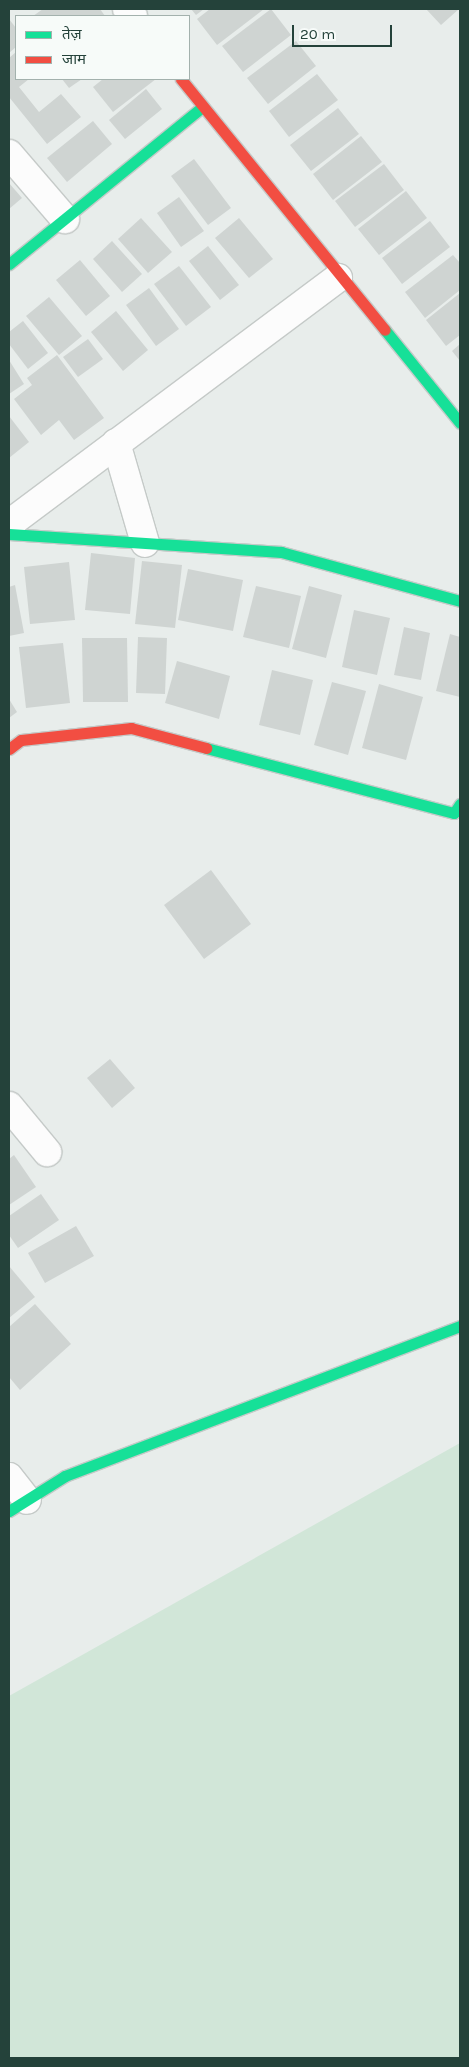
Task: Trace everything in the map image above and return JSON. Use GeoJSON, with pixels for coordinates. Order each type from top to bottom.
{"type":"FeatureCollection","features":[{"type":"Feature","properties":{"kind":"street"},"geometry":{"type":"LineString","coordinates":[[181,80],[338,278],[460,423]]}},
{"type":"Feature","properties":{"kind":"street"},"geometry":{"type":"LineString","coordinates":[[9,264],[202,107]]}},
{"type":"Feature","properties":{"kind":"street"},"geometry":{"type":"LineString","coordinates":[[9,154],[65,219]]}},
{"type":"Feature","properties":{"kind":"street"},"geometry":{"type":"LineString","coordinates":[[9,524],[338,278]]}},
{"type":"Feature","properties":{"kind":"street"},"geometry":{"type":"LineString","coordinates":[[116,444],[145,543]]}},
{"type":"Feature","properties":{"kind":"street"},"geometry":{"type":"LineString","coordinates":[[9,534],[281,552],[460,601]]}},
{"type":"Feature","properties":{"kind":"street"},"geometry":{"type":"LineString","coordinates":[[9,749],[21,740],[131,728],[454,813],[460,804]]}},
{"type":"Feature","properties":{"kind":"street"},"geometry":{"type":"LineString","coordinates":[[9,1106],[47,1152]]}},
{"type":"Feature","properties":{"kind":"street"},"geometry":{"type":"LineString","coordinates":[[9,1476],[18,1506],[65,1476],[460,1326]]}},
{"type":"Feature","properties":{"kind":"green space"},"geometry":{"type":"Polygon","coordinates":[[[460,1443],[460,2058],[9,2058],[9,1696],[460,1443]]]}},
{"type":"Feature","properties":{"kind":"building"},"geometry":{"type":"Polygon","coordinates":[[[43,9],[100,9],[104,15],[34,15],[43,9]]]}},
{"type":"Feature","properties":{"kind":"building"},"geometry":{"type":"Polygon","coordinates":[[[191,9],[204,9],[196,15],[191,9]]]}},
{"type":"Feature","properties":{"kind":"building"},"geometry":{"type":"Polygon","coordinates":[[[210,9],[264,9],[217,45],[197,19],[210,9]]]}},
{"type":"Feature","properties":{"kind":"building"},"geometry":{"type":"Polygon","coordinates":[[[271,9],[291,35],[243,72],[222,46],[271,9]]]}},
{"type":"Feature","properties":{"kind":"building"},"geometry":{"type":"Polygon","coordinates":[[[426,9],[459,9],[441,25],[426,9]]]}},
{"type":"Feature","properties":{"kind":"building"},"geometry":{"type":"Polygon","coordinates":[[[9,19],[15,27],[15,48],[9,53],[9,19]]]}},
{"type":"Feature","properties":{"kind":"building"},"geometry":{"type":"Polygon","coordinates":[[[296,41],[316,66],[268,104],[247,78],[296,41]]]}},
{"type":"Feature","properties":{"kind":"building"},"geometry":{"type":"Polygon","coordinates":[[[15,53],[15,80],[28,80],[19,87],[39,112],[61,94],[81,117],[47,144],[9,97],[9,58],[15,53]]]}},
{"type":"Feature","properties":{"kind":"building"},"geometry":{"type":"Polygon","coordinates":[[[317,74],[338,100],[289,137],[269,111],[317,74]]]}},
{"type":"Feature","properties":{"kind":"building"},"geometry":{"type":"Polygon","coordinates":[[[63,80],[81,80],[69,88],[63,80]]]}},
{"type":"Feature","properties":{"kind":"building"},"geometry":{"type":"Polygon","coordinates":[[[102,80],[155,80],[113,112],[93,87],[102,80]]]}},
{"type":"Feature","properties":{"kind":"building"},"geometry":{"type":"Polygon","coordinates":[[[146,89],[162,109],[125,139],[109,120],[146,89]]]}},
{"type":"Feature","properties":{"kind":"building"},"geometry":{"type":"Polygon","coordinates":[[[338,108],[359,134],[311,171],[290,145],[338,108]]]}},
{"type":"Feature","properties":{"kind":"building"},"geometry":{"type":"Polygon","coordinates":[[[93,121],[112,144],[67,182],[47,158],[93,121]]]}},
{"type":"Feature","properties":{"kind":"building"},"geometry":{"type":"Polygon","coordinates":[[[361,136],[382,162],[333,200],[313,174],[361,136]]]}},
{"type":"Feature","properties":{"kind":"building"},"geometry":{"type":"Polygon","coordinates":[[[194,159],[231,208],[208,225],[171,176],[194,159]]]}},
{"type":"Feature","properties":{"kind":"building"},"geometry":{"type":"Polygon","coordinates":[[[384,164],[404,190],[355,227],[335,201],[384,164]]]}},
{"type":"Feature","properties":{"kind":"building"},"geometry":{"type":"Polygon","coordinates":[[[9,183],[22,198],[9,209],[9,183]]]}},
{"type":"Feature","properties":{"kind":"building"},"geometry":{"type":"Polygon","coordinates":[[[406,191],[427,218],[379,255],[358,229],[406,191]]]}},
{"type":"Feature","properties":{"kind":"building"},"geometry":{"type":"Polygon","coordinates":[[[179,197],[204,231],[181,247],[157,213],[179,197]]]}},
{"type":"Feature","properties":{"kind":"building"},"geometry":{"type":"Polygon","coordinates":[[[141,218],[172,252],[148,273],[118,239],[141,218]]]}},
{"type":"Feature","properties":{"kind":"building"},"geometry":{"type":"Polygon","coordinates":[[[239,218],[273,259],[249,278],[215,238],[239,218]]]}},
{"type":"Feature","properties":{"kind":"building"},"geometry":{"type":"Polygon","coordinates":[[[430,221],[450,247],[402,284],[382,258],[430,221]]]}},
{"type":"Feature","properties":{"kind":"building"},"geometry":{"type":"Polygon","coordinates":[[[112,241],[142,274],[122,292],[93,259],[112,241]]]}},
{"type":"Feature","properties":{"kind":"building"},"geometry":{"type":"Polygon","coordinates":[[[208,246],[239,285],[220,300],[189,261],[208,246]]]}},
{"type":"Feature","properties":{"kind":"building"},"geometry":{"type":"Polygon","coordinates":[[[453,255],[460,263],[460,290],[425,318],[405,292],[453,255]]]}},
{"type":"Feature","properties":{"kind":"building"},"geometry":{"type":"Polygon","coordinates":[[[80,260],[110,296],[86,316],[56,280],[80,260]]]}},
{"type":"Feature","properties":{"kind":"building"},"geometry":{"type":"Polygon","coordinates":[[[179,266],[211,307],[186,326],[154,284],[179,266]]]}},
{"type":"Feature","properties":{"kind":"building"},"geometry":{"type":"Polygon","coordinates":[[[149,288],[179,329],[156,346],[126,305],[149,288]]]}},
{"type":"Feature","properties":{"kind":"building"},"geometry":{"type":"Polygon","coordinates":[[[460,293],[460,335],[446,346],[426,320],[460,293]]]}},
{"type":"Feature","properties":{"kind":"building"},"geometry":{"type":"Polygon","coordinates":[[[49,297],[82,336],[59,355],[26,316],[49,297]]]}},
{"type":"Feature","properties":{"kind":"building"},"geometry":{"type":"Polygon","coordinates":[[[116,311],[148,350],[123,371],[91,332],[116,311]]]}},
{"type":"Feature","properties":{"kind":"building"},"geometry":{"type":"Polygon","coordinates":[[[23,321],[48,353],[28,369],[9,344],[9,332],[23,321]]]}},
{"type":"Feature","properties":{"kind":"building"},"geometry":{"type":"Polygon","coordinates":[[[88,339],[103,359],[78,377],[63,357],[88,339]]]}},
{"type":"Feature","properties":{"kind":"building"},"geometry":{"type":"Polygon","coordinates":[[[460,344],[460,361],[452,351],[460,344]]]}},
{"type":"Feature","properties":{"kind":"building"},"geometry":{"type":"Polygon","coordinates":[[[57,355],[104,418],[74,440],[59,420],[41,435],[14,399],[32,385],[27,378],[57,355]]]}},
{"type":"Feature","properties":{"kind":"building"},"geometry":{"type":"Polygon","coordinates":[[[9,360],[24,384],[9,394],[9,360]]]}},
{"type":"Feature","properties":{"kind":"building"},"geometry":{"type":"Polygon","coordinates":[[[9,416],[29,442],[9,458],[9,416]]]}},
{"type":"Feature","properties":{"kind":"building"},"geometry":{"type":"Polygon","coordinates":[[[91,553],[135,558],[130,614],[85,610],[91,553]]]}},
{"type":"Feature","properties":{"kind":"building"},"geometry":{"type":"Polygon","coordinates":[[[142,561],[182,565],[175,628],[135,624],[142,561]]]}},
{"type":"Feature","properties":{"kind":"building"},"geometry":{"type":"Polygon","coordinates":[[[69,562],[75,620],[30,624],[24,567],[69,562]]]}},
{"type":"Feature","properties":{"kind":"building"},"geometry":{"type":"Polygon","coordinates":[[[188,569],[243,580],[233,631],[178,620],[188,569]]]}},
{"type":"Feature","properties":{"kind":"building"},"geometry":{"type":"Polygon","coordinates":[[[15,585],[24,633],[9,636],[9,587],[15,585]]]}},
{"type":"Feature","properties":{"kind":"building"},"geometry":{"type":"Polygon","coordinates":[[[256,586],[301,596],[289,648],[243,637],[256,586]]]}},
{"type":"Feature","properties":{"kind":"building"},"geometry":{"type":"Polygon","coordinates":[[[309,586],[342,595],[326,658],[292,649],[309,586]]]}},
{"type":"Feature","properties":{"kind":"building"},"geometry":{"type":"Polygon","coordinates":[[[354,610],[390,618],[377,675],[342,667],[354,610]]]}},
{"type":"Feature","properties":{"kind":"building"},"geometry":{"type":"Polygon","coordinates":[[[404,627],[430,633],[421,680],[394,675],[404,627]]]}},
{"type":"Feature","properties":{"kind":"building"},"geometry":{"type":"Polygon","coordinates":[[[450,634],[460,637],[460,697],[436,691],[450,634]]]}},
{"type":"Feature","properties":{"kind":"building"},"geometry":{"type":"Polygon","coordinates":[[[138,637],[167,638],[165,694],[136,693],[138,637]]]}},
{"type":"Feature","properties":{"kind":"building"},"geometry":{"type":"Polygon","coordinates":[[[82,638],[127,638],[128,702],[83,702],[82,638]]]}},
{"type":"Feature","properties":{"kind":"building"},"geometry":{"type":"Polygon","coordinates":[[[63,643],[70,703],[26,708],[19,647],[63,643]]]}},
{"type":"Feature","properties":{"kind":"building"},"geometry":{"type":"Polygon","coordinates":[[[177,661],[230,676],[219,719],[165,703],[177,661]]]}},
{"type":"Feature","properties":{"kind":"building"},"geometry":{"type":"Polygon","coordinates":[[[272,670],[313,680],[300,735],[259,725],[272,670]]]}},
{"type":"Feature","properties":{"kind":"building"},"geometry":{"type":"Polygon","coordinates":[[[332,682],[366,691],[348,755],[314,745],[332,682]]]}},
{"type":"Feature","properties":{"kind":"building"},"geometry":{"type":"Polygon","coordinates":[[[379,684],[423,697],[406,760],[362,748],[379,684]]]}},
{"type":"Feature","properties":{"kind":"building"},"geometry":{"type":"Polygon","coordinates":[[[9,699],[17,712],[9,718],[9,699]]]}},
{"type":"Feature","properties":{"kind":"building"},"geometry":{"type":"Polygon","coordinates":[[[211,870],[251,924],[204,959],[164,905],[211,870]]]}},
{"type":"Feature","properties":{"kind":"building"},"geometry":{"type":"Polygon","coordinates":[[[110,1059],[135,1088],[112,1108],[87,1078],[110,1059]]]}},
{"type":"Feature","properties":{"kind":"building"},"geometry":{"type":"Polygon","coordinates":[[[14,1155],[36,1187],[9,1205],[9,1159],[14,1155]]]}},
{"type":"Feature","properties":{"kind":"building"},"geometry":{"type":"Polygon","coordinates":[[[41,1194],[59,1220],[18,1248],[9,1235],[9,1216],[41,1194]]]}},
{"type":"Feature","properties":{"kind":"building"},"geometry":{"type":"Polygon","coordinates":[[[76,1226],[94,1256],[45,1283],[28,1253],[76,1226]]]}},
{"type":"Feature","properties":{"kind":"building"},"geometry":{"type":"Polygon","coordinates":[[[9,1266],[35,1297],[9,1318],[9,1266]]]}},
{"type":"Feature","properties":{"kind":"building"},"geometry":{"type":"Polygon","coordinates":[[[35,1304],[71,1344],[20,1390],[9,1377],[9,1327],[35,1304]]]}},
{"type":"Feature","properties":{"kind":"traffic: fast"},"geometry":{"type":"LineString","coordinates":[[9,264],[202,107]]}},
{"type":"Feature","properties":{"kind":"traffic: fast"},"geometry":{"type":"LineString","coordinates":[[385,330],[460,423]]}},
{"type":"Feature","properties":{"kind":"traffic: fast"},"geometry":{"type":"LineString","coordinates":[[9,534],[281,552],[460,601]]}},
{"type":"Feature","properties":{"kind":"traffic: fast"},"geometry":{"type":"LineString","coordinates":[[206,748],[454,813],[460,804]]}},
{"type":"Feature","properties":{"kind":"traffic: fast"},"geometry":{"type":"LineString","coordinates":[[9,1511],[65,1476],[460,1326]]}},
{"type":"Feature","properties":{"kind":"traffic: jam"},"geometry":{"type":"LineString","coordinates":[[182,80],[385,330]]}},
{"type":"Feature","properties":{"kind":"traffic: jam"},"geometry":{"type":"LineString","coordinates":[[9,749],[21,740],[131,728],[206,748]]}}]}
